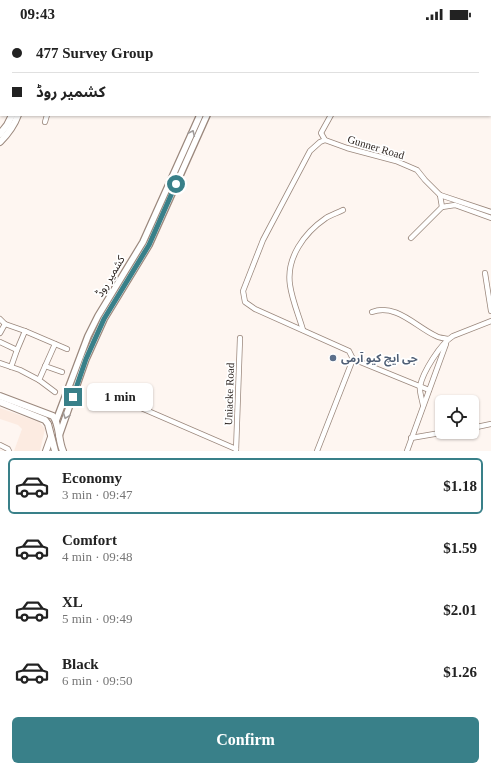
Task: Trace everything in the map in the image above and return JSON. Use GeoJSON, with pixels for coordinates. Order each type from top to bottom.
{"type":"FeatureCollection","features":[{"type":"Feature","properties":{"kind":"main road"},"geometry":{"type":"LineString","coordinates":[[0,134],[12,116]]}},
{"type":"Feature","properties":{"kind":"main road"},"geometry":{"type":"LineString","coordinates":[[0,142],[8,135],[18,116]]}},
{"type":"Feature","properties":{"kind":"main road"},"geometry":{"type":"LineString","coordinates":[[0,396],[52,415],[56,421],[63,451]]}},
{"type":"Feature","properties":{"kind":"main road"},"geometry":{"type":"LineString","coordinates":[[0,402],[45,420],[48,424],[55,451]]}},
{"type":"Feature","properties":{"kind":"main road","name":"کشمیر روڈ"},"geometry":{"type":"LineString","coordinates":[[46,451],[56,421]]}},
{"type":"Feature","properties":{"kind":"main road","name":"کشمیر روڈ"},"geometry":{"type":"LineString","coordinates":[[55,451],[59,437]]}},
{"type":"Feature","properties":{"kind":"street"},"geometry":{"type":"LineString","coordinates":[[45,122],[47,116]]}},
{"type":"Feature","properties":{"kind":"street","name":"کشمیر روڈ"},"geometry":{"type":"LineString","coordinates":[[56,421],[88,336],[143,242],[200,116]]}},
{"type":"Feature","properties":{"kind":"street","name":"کشمیر روڈ"},"geometry":{"type":"LineString","coordinates":[[59,437],[86,359],[104,319],[149,245],[207,116]]}},
{"type":"Feature","properties":{"kind":"street"},"geometry":{"type":"LineString","coordinates":[[330,116],[321,134],[325,140],[320,142],[310,151],[263,240],[243,291],[245,302],[255,309],[349,351],[353,359],[429,390]]}},
{"type":"Feature","properties":{"kind":"street","name":"Gunner Road"},"geometry":{"type":"LineString","coordinates":[[325,140],[347,148],[396,161],[417,170],[440,195]]}},
{"type":"Feature","properties":{"kind":"street"},"geometry":{"type":"LineString","coordinates":[[181,157],[187,159]]}},
{"type":"Feature","properties":{"kind":"street"},"geometry":{"type":"LineString","coordinates":[[175,170],[181,172]]}},
{"type":"Feature","properties":{"kind":"street"},"geometry":{"type":"LineString","coordinates":[[442,207],[440,195],[491,212]]}},
{"type":"Feature","properties":{"kind":"street"},"geometry":{"type":"LineString","coordinates":[[410,238],[442,207],[455,205],[491,218]]}},
{"type":"Feature","properties":{"kind":"street"},"geometry":{"type":"LineString","coordinates":[[303,330],[290,285],[291,264],[294,255],[306,234],[327,217],[343,210]]}},
{"type":"Feature","properties":{"kind":"street"},"geometry":{"type":"LineString","coordinates":[[133,258],[138,262]]}},
{"type":"Feature","properties":{"kind":"street"},"geometry":{"type":"LineString","coordinates":[[485,274],[491,311]]}},
{"type":"Feature","properties":{"kind":"street"},"geometry":{"type":"LineString","coordinates":[[109,298],[114,302]]}},
{"type":"Feature","properties":{"kind":"street"},"geometry":{"type":"LineString","coordinates":[[372,312],[379,309],[388,309],[408,318],[437,337],[448,339]]}},
{"type":"Feature","properties":{"kind":"street"},"geometry":{"type":"LineString","coordinates":[[0,320],[5,324],[67,349]]}},
{"type":"Feature","properties":{"kind":"street"},"geometry":{"type":"LineString","coordinates":[[423,405],[420,387],[430,361],[452,336],[491,321]]}},
{"type":"Feature","properties":{"kind":"street"},"geometry":{"type":"LineString","coordinates":[[0,334],[5,324]]}},
{"type":"Feature","properties":{"kind":"street"},"geometry":{"type":"LineString","coordinates":[[11,367],[25,331]]}},
{"type":"Feature","properties":{"kind":"street"},"geometry":{"type":"LineString","coordinates":[[88,336],[95,340]]}},
{"type":"Feature","properties":{"kind":"street","name":"Uniacke Road"},"geometry":{"type":"LineString","coordinates":[[236,450],[240,338]]}},
{"type":"Feature","properties":{"kind":"street"},"geometry":{"type":"LineString","coordinates":[[407,451],[448,339]]}},
{"type":"Feature","properties":{"kind":"street"},"geometry":{"type":"LineString","coordinates":[[0,342],[18,350]]}},
{"type":"Feature","properties":{"kind":"street"},"geometry":{"type":"LineString","coordinates":[[39,380],[55,344]]}},
{"type":"Feature","properties":{"kind":"street"},"geometry":{"type":"LineString","coordinates":[[317,451],[353,359]]}},
{"type":"Feature","properties":{"kind":"street"},"geometry":{"type":"LineString","coordinates":[[0,363],[20,370],[39,380],[55,392]]}},
{"type":"Feature","properties":{"kind":"street"},"geometry":{"type":"LineString","coordinates":[[45,366],[62,372]]}},
{"type":"Feature","properties":{"kind":"street"},"geometry":{"type":"LineString","coordinates":[[125,401],[236,450]]}},
{"type":"Feature","properties":{"kind":"street"},"geometry":{"type":"LineString","coordinates":[[479,427],[491,424]]}},
{"type":"Feature","properties":{"kind":"street"},"geometry":{"type":"LineString","coordinates":[[412,438],[435,434]]}},
{"type":"Feature","properties":{"kind":"street"},"geometry":{"type":"LineString","coordinates":[[0,446],[8,449],[9,451]]}},
{"type":"Feature","properties":{"kind":"shaded area"},"geometry":{"type":"Polygon","coordinates":[[[0,408],[39,422],[45,429],[40,451],[14,451],[22,429],[18,425],[0,419],[0,408]]]}},
{"type":"Feature","properties":{"kind":"place","name":"جی ایچ کیو آرمی"},"geometry":{"type":"Point","coordinates":[333,358]}},
{"type":"Feature","properties":{"kind":"route"},"geometry":{"type":"LineString","coordinates":[[73,397],[86,359],[104,319],[149,245],[176,184]]}}]}
